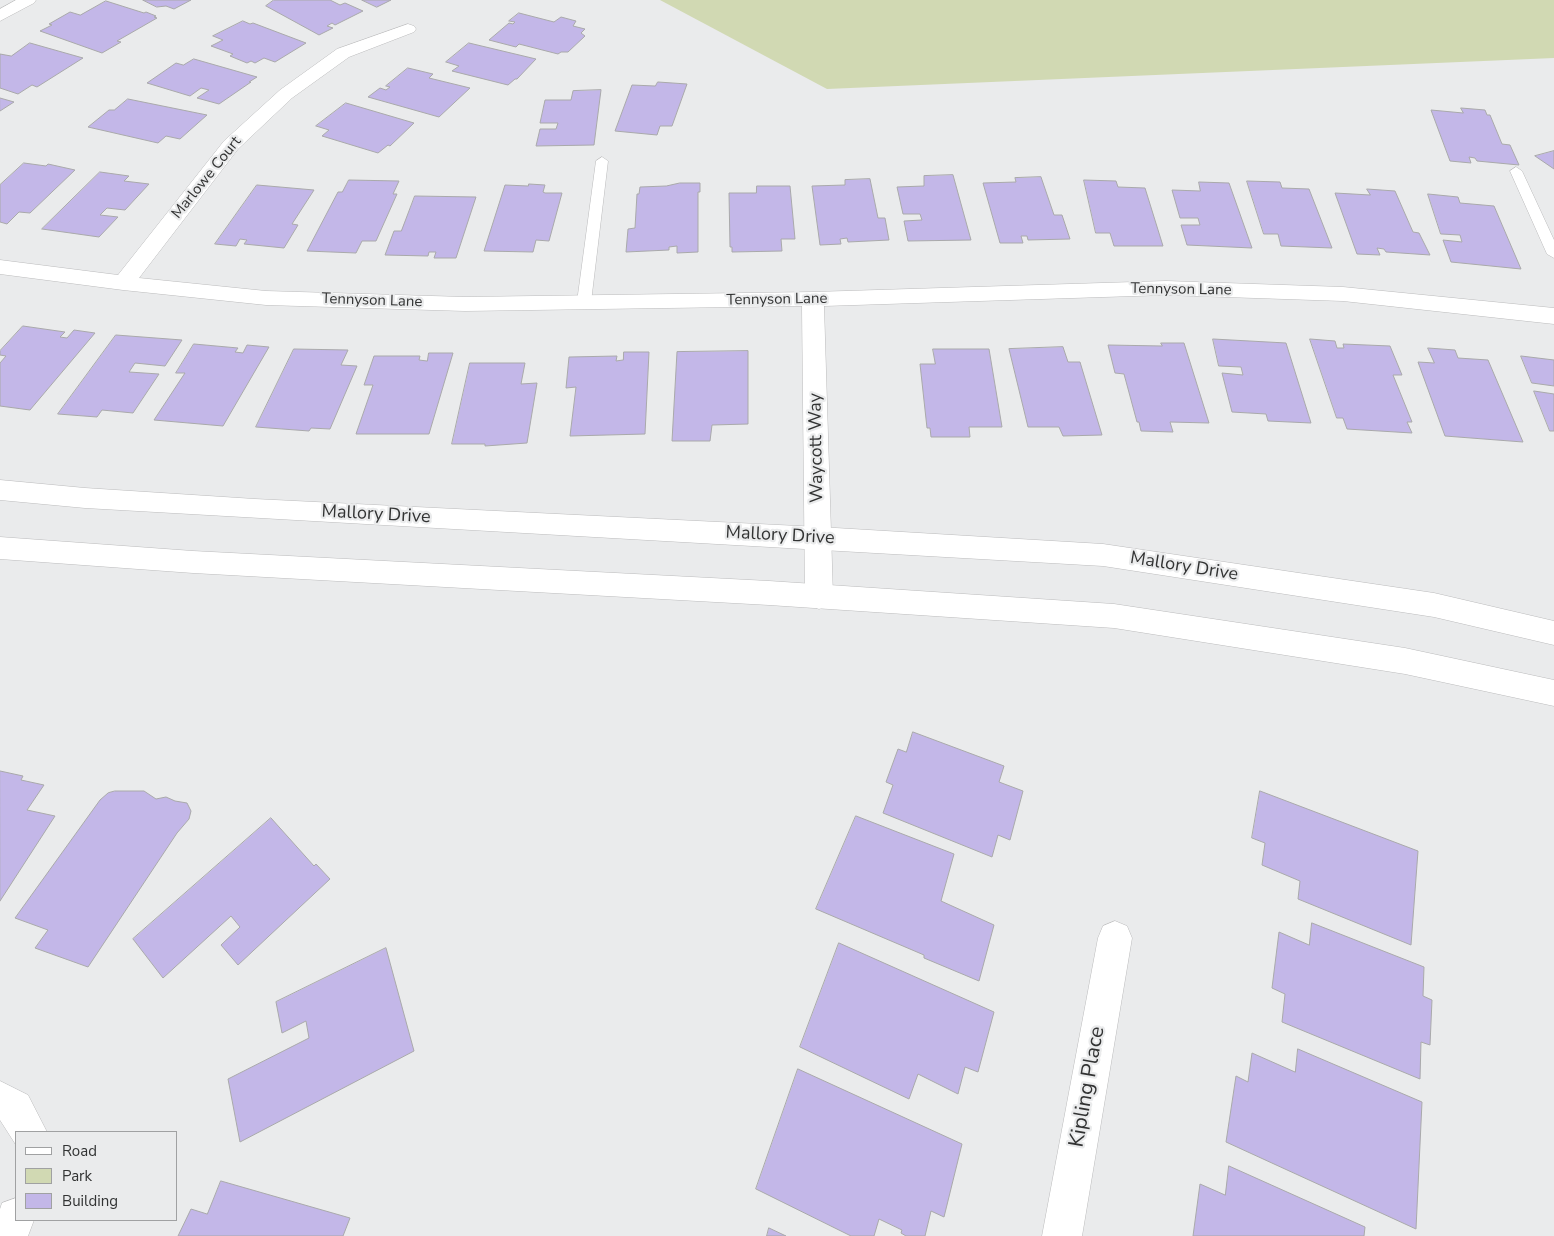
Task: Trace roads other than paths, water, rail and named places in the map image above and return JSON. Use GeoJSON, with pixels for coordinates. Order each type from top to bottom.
{"type":"FeatureCollection","features":[{"type":"Feature","properties":{"kind":"street"},"geometry":{"type":"LineString","coordinates":[[0,16],[28,0]]}},
{"type":"Feature","properties":{"kind":"street","name":"Marlowe Court"},"geometry":{"type":"LineString","coordinates":[[123,283],[232,145],[286,94],[343,53],[408,29]]}},
{"type":"Feature","properties":{"kind":"street","name":"Tennyson Lane"},"geometry":{"type":"LineString","coordinates":[[0,267],[123,283],[266,298],[465,304],[813,299],[1166,288],[1344,294],[1554,316]]}},
{"type":"Feature","properties":{"kind":"street","name":"Waycott Way"},"geometry":{"type":"LineString","coordinates":[[813,299],[819,597]]}},
{"type":"Feature","properties":{"kind":"street","name":"Mallory Drive"},"geometry":{"type":"LineString","coordinates":[[0,490],[85,498],[255,509],[819,538],[1103,555],[1434,605],[1554,633]]}},
{"type":"Feature","properties":{"kind":"street"},"geometry":{"type":"LineString","coordinates":[[0,548],[202,562],[819,597],[1114,616],[1406,661],[1554,693]]}},
{"type":"Feature","properties":{"kind":"street","name":"Kipling Place"},"geometry":{"type":"LineString","coordinates":[[1062,1236],[1115,938]]}},
{"type":"Feature","properties":{"kind":"street"},"geometry":{"type":"LineString","coordinates":[[0,1099],[15,1108],[28,1131]]}},
{"type":"Feature","properties":{"kind":"street"},"geometry":{"type":"LineString","coordinates":[[8,1236],[15,1218]]}},
{"type":"Feature","properties":{"kind":"lane"},"geometry":{"type":"LineString","coordinates":[[584,302],[602,161]]}},
{"type":"Feature","properties":{"kind":"lane"},"geometry":{"type":"LineString","coordinates":[[1516,171],[1554,254]]}}]}
